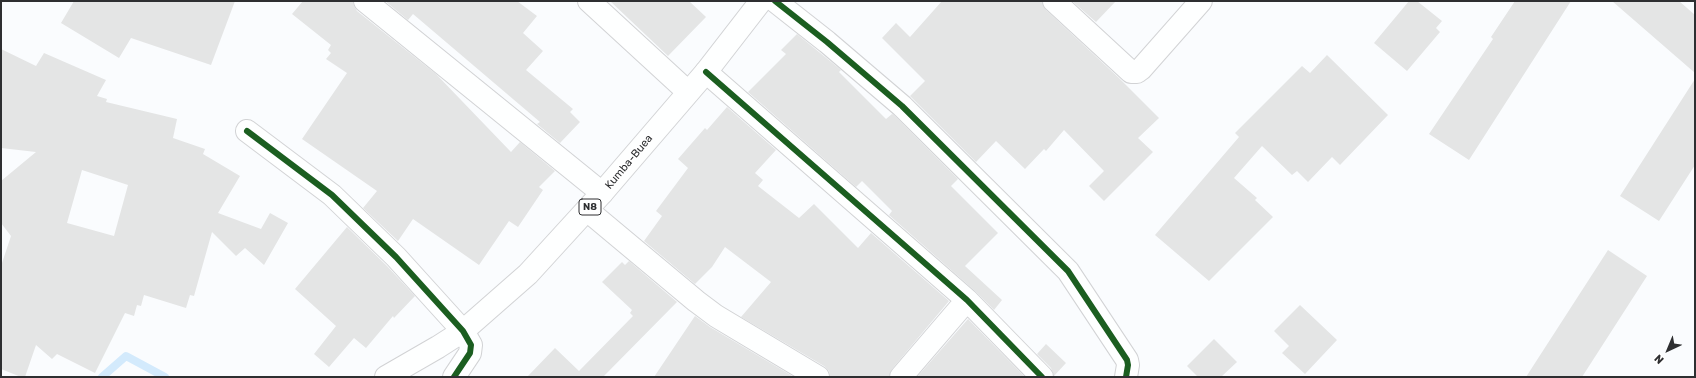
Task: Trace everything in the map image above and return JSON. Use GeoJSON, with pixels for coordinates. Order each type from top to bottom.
{"type":"FeatureCollection","features":[{"type":"Feature","properties":{"kind":"main road"},"geometry":{"type":"LineString","coordinates":[[365,1],[602,193]]}},
{"type":"Feature","properties":{"kind":"main road"},"geometry":{"type":"LineString","coordinates":[[589,1],[688,92]]}},
{"type":"Feature","properties":{"kind":"main road","name":"Kumba-Buea"},"geometry":{"type":"LineString","coordinates":[[386,377],[438,347],[462,331],[528,274],[602,193],[706,72],[760,1]]}},
{"type":"Feature","properties":{"kind":"main road"},"geometry":{"type":"LineString","coordinates":[[775,1],[827,42],[902,106],[1068,271],[1127,360],[1128,365],[1126,377]]}},
{"type":"Feature","properties":{"kind":"main road"},"geometry":{"type":"LineString","coordinates":[[1054,1],[1131,72],[1137,72],[1141,69],[1201,1]]}},
{"type":"Feature","properties":{"kind":"main road"},"geometry":{"type":"LineString","coordinates":[[706,72],[967,300],[1042,377]]}},
{"type":"Feature","properties":{"kind":"main road"},"geometry":{"type":"LineString","coordinates":[[247,131],[332,195],[396,257],[462,331],[471,345],[470,353],[454,377]]}},
{"type":"Feature","properties":{"kind":"main road"},"geometry":{"type":"LineString","coordinates":[[587,210],[696,302],[716,316],[818,377]]}},
{"type":"Feature","properties":{"kind":"main road"},"geometry":{"type":"LineString","coordinates":[[902,377],[967,300]]}},
{"type":"Feature","properties":{"kind":"building"},"geometry":{"type":"Polygon","coordinates":[[[74,1],[235,1],[211,65],[131,38],[119,58],[61,23],[74,1]]]}},
{"type":"Feature","properties":{"kind":"building"},"geometry":{"type":"Polygon","coordinates":[[[303,1],[353,1],[357,11],[436,74],[511,152],[520,142],[555,171],[539,187],[543,190],[518,227],[509,221],[479,265],[413,219],[398,241],[363,208],[377,191],[302,139],[347,73],[326,59],[331,53],[328,50],[331,45],[292,14],[303,1]]]}},
{"type":"Feature","properties":{"kind":"building"},"geometry":{"type":"Polygon","coordinates":[[[385,1],[517,1],[537,16],[523,33],[543,51],[526,70],[573,109],[570,112],[580,122],[560,143],[537,124],[540,122],[413,14],[408,20],[385,1]]]}},
{"type":"Feature","properties":{"kind":"building"},"geometry":{"type":"Polygon","coordinates":[[[610,1],[689,1],[706,17],[668,56],[610,1]]]}},
{"type":"Feature","properties":{"kind":"building"},"geometry":{"type":"Polygon","coordinates":[[[942,1],[1042,1],[1046,10],[1119,78],[1159,118],[1138,138],[1153,152],[1104,201],[1089,186],[1104,171],[1064,130],[1046,151],[1044,149],[1025,169],[996,141],[976,162],[910,96],[925,81],[882,38],[896,23],[910,37],[942,1]]]}},
{"type":"Feature","properties":{"kind":"building"},"geometry":{"type":"Polygon","coordinates":[[[1072,1],[1116,1],[1096,22],[1072,1]]]}},
{"type":"Feature","properties":{"kind":"building"},"geometry":{"type":"Polygon","coordinates":[[[1409,1],[1417,1],[1442,21],[1436,28],[1440,32],[1407,71],[1374,43],[1409,1]]]}},
{"type":"Feature","properties":{"kind":"building"},"geometry":{"type":"Polygon","coordinates":[[[1515,1],[1571,1],[1469,160],[1429,134],[1493,39],[1491,37],[1515,1]]]}},
{"type":"Feature","properties":{"kind":"building"},"geometry":{"type":"Polygon","coordinates":[[[1612,1],[1679,1],[1695,15],[1695,73],[1612,1]]]}},
{"type":"Feature","properties":{"kind":"building"},"geometry":{"type":"Polygon","coordinates":[[[797,34],[841,70],[839,72],[886,119],[892,114],[894,115],[958,179],[951,186],[998,233],[965,266],[1002,300],[994,310],[975,291],[889,215],[892,211],[862,181],[856,187],[748,92],[786,54],[781,50],[797,34]]]}},
{"type":"Feature","properties":{"kind":"building"},"geometry":{"type":"Polygon","coordinates":[[[1,49],[36,66],[44,53],[106,80],[97,96],[107,99],[106,102],[177,119],[173,138],[205,149],[203,154],[240,176],[218,213],[261,229],[270,213],[288,223],[264,265],[245,248],[236,256],[212,232],[194,296],[190,295],[186,308],[144,295],[141,306],[137,305],[134,316],[125,313],[95,373],[57,354],[52,359],[36,345],[25,377],[21,377],[1,369],[1,266],[11,236],[1,223],[1,181],[36,152],[1,148],[1,49]],[[82,170],[67,223],[114,236],[128,185],[82,170]]]}},
{"type":"Feature","properties":{"kind":"building"},"geometry":{"type":"Polygon","coordinates":[[[1327,55],[1388,115],[1340,165],[1332,157],[1308,182],[1297,171],[1292,175],[1262,146],[1234,178],[1257,198],[1255,200],[1273,217],[1209,281],[1155,235],[1239,137],[1235,133],[1302,66],[1310,73],[1327,55]]]}},
{"type":"Feature","properties":{"kind":"building"},"geometry":{"type":"Polygon","coordinates":[[[1695,79],[1695,165],[1659,221],[1620,196],[1695,79]]]}},
{"type":"Feature","properties":{"kind":"building"},"geometry":{"type":"Polygon","coordinates":[[[727,107],[776,150],[755,173],[763,180],[758,186],[799,218],[814,204],[858,248],[871,233],[949,301],[892,369],[889,377],[830,377],[829,371],[824,366],[741,317],[771,282],[725,247],[712,267],[695,284],[644,241],[662,216],[656,211],[688,168],[678,159],[705,128],[707,130],[727,107]]]}},
{"type":"Feature","properties":{"kind":"building"},"geometry":{"type":"Polygon","coordinates":[[[347,227],[415,296],[394,318],[393,316],[366,348],[354,338],[329,367],[314,354],[336,326],[295,289],[347,227]]]}},
{"type":"Feature","properties":{"kind":"building"},"geometry":{"type":"Polygon","coordinates":[[[1608,250],[1647,276],[1582,377],[1526,377],[1608,250]]]}},
{"type":"Feature","properties":{"kind":"building"},"geometry":{"type":"Polygon","coordinates":[[[629,261],[677,302],[603,377],[527,377],[555,348],[579,371],[633,316],[630,313],[632,310],[602,282],[622,262],[625,265],[629,261]]]}},
{"type":"Feature","properties":{"kind":"building"},"geometry":{"type":"Polygon","coordinates":[[[1300,305],[1337,340],[1305,374],[1282,353],[1289,346],[1274,331],[1300,305]]]}},
{"type":"Feature","properties":{"kind":"building"},"geometry":{"type":"Polygon","coordinates":[[[695,316],[710,327],[794,377],[654,377],[695,316]]]}},
{"type":"Feature","properties":{"kind":"building"},"geometry":{"type":"Polygon","coordinates":[[[968,319],[1025,377],[917,377],[968,319]]]}},
{"type":"Feature","properties":{"kind":"building"},"geometry":{"type":"Polygon","coordinates":[[[1214,339],[1237,362],[1221,377],[1198,377],[1187,366],[1214,339]]]}},
{"type":"Feature","properties":{"kind":"building"},"geometry":{"type":"Polygon","coordinates":[[[1046,344],[1066,363],[1054,376],[1051,368],[1037,354],[1046,344]]]}},
{"type":"Feature","properties":{"kind":"waterway"},"geometry":{"type":"LineString","coordinates":[[102,377],[126,356],[165,377]]}},
{"type":"Feature","properties":{"kind":"cycle path"},"geometry":{"type":"LineString","coordinates":[[775,1],[827,42],[902,106],[1068,271],[1127,360],[1128,365],[1126,377]]}},
{"type":"Feature","properties":{"kind":"cycle path"},"geometry":{"type":"LineString","coordinates":[[706,72],[967,300],[1042,377]]}},
{"type":"Feature","properties":{"kind":"cycle path"},"geometry":{"type":"LineString","coordinates":[[247,131],[332,195],[396,257],[463,331],[471,345],[470,353],[454,377]]}}]}
